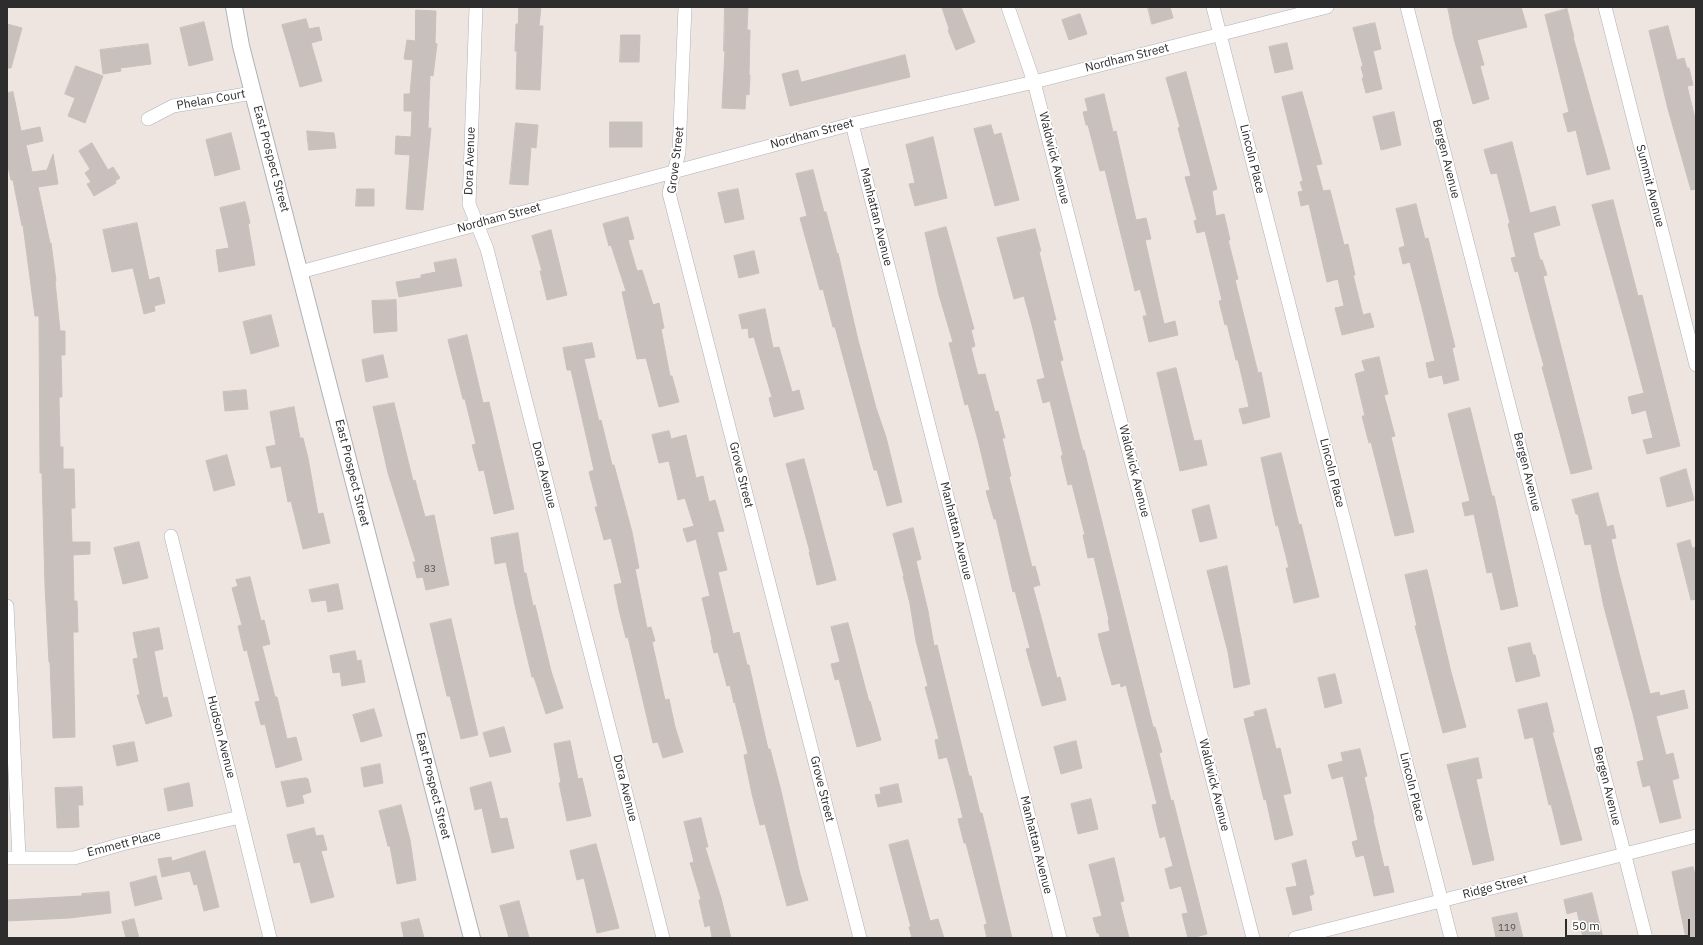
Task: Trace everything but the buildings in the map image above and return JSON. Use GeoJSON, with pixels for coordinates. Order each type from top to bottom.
{"type":"FeatureCollection","features":[{"type":"Feature","properties":{"kind":"street","name":"East Prospect Street"},"geometry":{"type":"LineString","coordinates":[[234,7],[241,46],[472,938]]}},
{"type":"Feature","properties":{"kind":"street","name":"Dora Avenue"},"geometry":{"type":"LineString","coordinates":[[476,7],[469,204],[487,249],[663,938]]}},
{"type":"Feature","properties":{"kind":"street","name":"Grove Street"},"geometry":{"type":"LineString","coordinates":[[685,7],[679,152],[669,193],[860,938]]}},
{"type":"Feature","properties":{"kind":"street","name":"Waldwick Avenue"},"geometry":{"type":"LineString","coordinates":[[1008,7],[1034,82],[1253,938]]}},
{"type":"Feature","properties":{"kind":"street","name":"Lincoln Place"},"geometry":{"type":"LineString","coordinates":[[1213,7],[1451,938]]}},
{"type":"Feature","properties":{"kind":"street","name":"Nordham Street"},"geometry":{"type":"LineString","coordinates":[[300,272],[852,124],[1034,82],[1327,7]]}},
{"type":"Feature","properties":{"kind":"street","name":"Bergen Avenue"},"geometry":{"type":"LineString","coordinates":[[1407,7],[1646,938]]}},
{"type":"Feature","properties":{"kind":"street","name":"Summit Avenue"},"geometry":{"type":"LineString","coordinates":[[1605,7],[1696,365]]}},
{"type":"Feature","properties":{"kind":"street","name":"Phelan Court"},"geometry":{"type":"LineString","coordinates":[[148,119],[174,106],[253,92]]}},
{"type":"Feature","properties":{"kind":"street","name":"Manhattan Avenue"},"geometry":{"type":"LineString","coordinates":[[852,124],[1060,938]]}},
{"type":"Feature","properties":{"kind":"street","name":"Hudson Avenue"},"geometry":{"type":"LineString","coordinates":[[171,536],[270,938]]}},
{"type":"Feature","properties":{"kind":"street"},"geometry":{"type":"LineString","coordinates":[[7,606],[13,858]]}},
{"type":"Feature","properties":{"kind":"street","name":"Emmett Place"},"geometry":{"type":"LineString","coordinates":[[13,858],[74,858],[122,844],[240,817]]}},
{"type":"Feature","properties":{"kind":"street","name":"Ridge Street"},"geometry":{"type":"LineString","coordinates":[[1295,938],[1696,836]]}}]}
